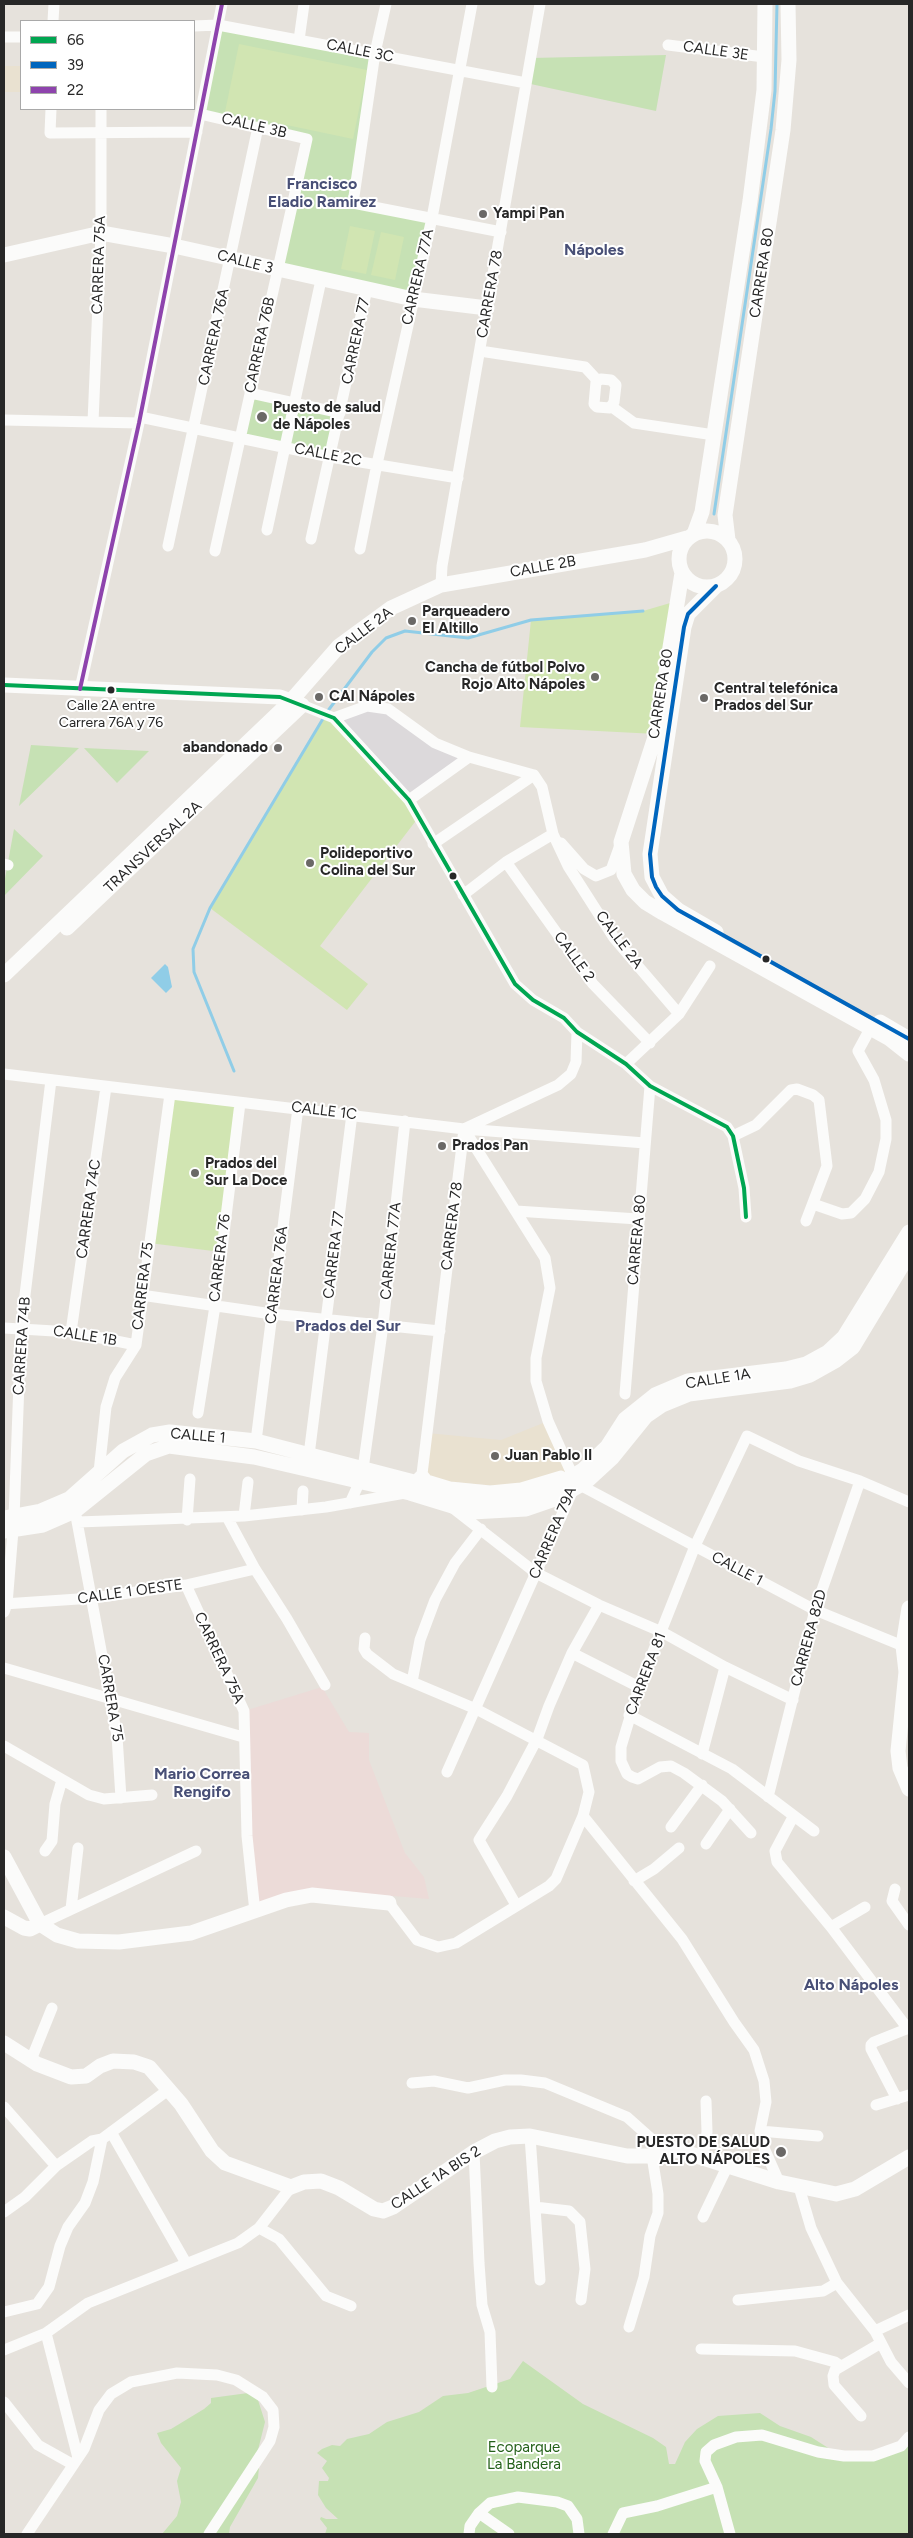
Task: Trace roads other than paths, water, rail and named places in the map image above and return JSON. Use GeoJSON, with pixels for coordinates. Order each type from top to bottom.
{"type":"FeatureCollection","features":[{"type":"Feature","properties":{"kind":"street"},"geometry":{"type":"LineString","coordinates":[[53,20],[54,4]]}},
{"type":"Feature","properties":{"kind":"street"},"geometry":{"type":"LineString","coordinates":[[80,689],[140,420],[222,4]]}},
{"type":"Feature","properties":{"kind":"street"},"geometry":{"type":"LineString","coordinates":[[299,40],[304,4]]}},
{"type":"Feature","properties":{"kind":"street"},"geometry":{"type":"LineString","coordinates":[[386,4],[375,53],[353,203],[501,232]]}},
{"type":"Feature","properties":{"kind":"street","name":"CARRERA 77A"},"geometry":{"type":"LineString","coordinates":[[360,549],[432,218],[472,4]]}},
{"type":"Feature","properties":{"kind":"street","name":"CARRERA 78"},"geometry":{"type":"LineString","coordinates":[[441,586],[540,4]]}},
{"type":"Feature","properties":{"kind":"street","name":"CARRERA 80"},"geometry":{"type":"LineString","coordinates":[[621,842],[656,734],[680,569],[680,551],[691,536],[702,512],[750,201],[764,90],[765,4]]}},
{"type":"Feature","properties":{"kind":"street","name":"CARRERA 80"},"geometry":{"type":"LineString","coordinates":[[788,4],[789,60],[783,130],[725,515],[728,540],[732,547],[735,563],[728,577],[716,586],[688,614],[684,627],[650,854],[656,887],[662,896],[678,910],[909,1040]]}},
{"type":"Feature","properties":{"kind":"street","name":"CALLE 3C"},"geometry":{"type":"LineString","coordinates":[[195,26],[218,25],[375,53],[526,83]]}},
{"type":"Feature","properties":{"kind":"street"},"geometry":{"type":"LineString","coordinates":[[4,37],[20,37]]}},
{"type":"Feature","properties":{"kind":"street","name":"CALLE 3E"},"geometry":{"type":"LineString","coordinates":[[668,45],[764,57]]}},
{"type":"Feature","properties":{"kind":"street"},"geometry":{"type":"LineString","coordinates":[[50,110],[50,133],[197,132]]}},
{"type":"Feature","properties":{"kind":"street","name":"CARRERA 75A"},"geometry":{"type":"LineString","coordinates":[[93,422],[101,233],[101,110]]}},
{"type":"Feature","properties":{"kind":"street","name":"CALLE 3B"},"geometry":{"type":"LineString","coordinates":[[200,114],[307,139]]}},
{"type":"Feature","properties":{"kind":"street","name":"CARRERA 76A"},"geometry":{"type":"LineString","coordinates":[[168,546],[258,127]]}},
{"type":"Feature","properties":{"kind":"street","name":"CARRERA 76B"},"geometry":{"type":"LineString","coordinates":[[215,552],[307,139]]}},
{"type":"Feature","properties":{"kind":"street","name":"CALLE 3"},"geometry":{"type":"LineString","coordinates":[[4,255],[101,233],[174,246],[413,299],[487,308]]}},
{"type":"Feature","properties":{"kind":"street"},"geometry":{"type":"LineString","coordinates":[[268,530],[321,280]]}},
{"type":"Feature","properties":{"kind":"street","name":"CARRERA 77"},"geometry":{"type":"LineString","coordinates":[[311,539],[367,289]]}},
{"type":"Feature","properties":{"kind":"street"},"geometry":{"type":"LineString","coordinates":[[480,350],[585,367],[597,380],[611,380],[615,383],[612,407]]}},
{"type":"Feature","properties":{"kind":"street"},"geometry":{"type":"LineString","coordinates":[[597,380],[594,404],[597,407],[612,407],[634,423],[714,435]]}},
{"type":"Feature","properties":{"kind":"street"},"geometry":{"type":"LineString","coordinates":[[250,393],[340,412]]}},
{"type":"Feature","properties":{"kind":"street","name":"CALLE 2C"},"geometry":{"type":"LineString","coordinates":[[4,420],[93,422],[140,420],[195,427],[330,457],[458,478]]}},
{"type":"Feature","properties":{"kind":"street"},"geometry":{"type":"LineString","coordinates":[[691,536],[708,531],[722,535],[728,540]]}},
{"type":"Feature","properties":{"kind":"street","name":"CALLE 2B"},"geometry":{"type":"LineString","coordinates":[[441,586],[645,550],[691,536]]}},
{"type":"Feature","properties":{"kind":"street","name":"CALLE 2B"},"geometry":{"type":"LineString","coordinates":[[645,550],[666,554],[680,569]]}},
{"type":"Feature","properties":{"kind":"street"},"geometry":{"type":"LineString","coordinates":[[680,569],[693,584],[708,588],[716,586]]}},
{"type":"Feature","properties":{"kind":"street","name":"CALLE 2A"},"geometry":{"type":"LineString","coordinates":[[296,704],[339,646],[391,608],[441,586]]}},
{"type":"Feature","properties":{"kind":"street"},"geometry":{"type":"LineString","coordinates":[[4,685],[280,697],[334,718],[409,800],[514,984],[533,1000],[564,1018],[577,1032],[626,1064],[650,1086],[727,1126],[733,1136],[744,1188],[746,1217]]}},
{"type":"Feature","properties":{"kind":"street","name":"TRANSVERSAL 2A"},"geometry":{"type":"LineString","coordinates":[[4,975],[296,704]]}},
{"type":"Feature","properties":{"kind":"street","name":"TRANSVERSAL 2A"},"geometry":{"type":"LineString","coordinates":[[4,988],[296,704]]}},
{"type":"Feature","properties":{"kind":"street"},"geometry":{"type":"LineString","coordinates":[[334,718],[367,706],[388,709],[434,743],[469,757],[534,775]]}},
{"type":"Feature","properties":{"kind":"street"},"geometry":{"type":"LineString","coordinates":[[409,800],[469,757]]}},
{"type":"Feature","properties":{"kind":"street"},"geometry":{"type":"LineString","coordinates":[[433,844],[534,775]]}},
{"type":"Feature","properties":{"kind":"street","name":"CALLE 2A"},"geometry":{"type":"LineString","coordinates":[[534,775],[542,787],[553,834],[568,866],[614,938],[679,1014]]}},
{"type":"Feature","properties":{"kind":"street"},"geometry":{"type":"LineString","coordinates":[[463,895],[506,862],[553,834]]}},
{"type":"Feature","properties":{"kind":"street","name":"CALLE 2A"},"geometry":{"type":"LineString","coordinates":[[553,834],[584,869],[596,876],[611,870],[621,842]]}},
{"type":"Feature","properties":{"kind":"street"},"geometry":{"type":"LineString","coordinates":[[621,842],[624,874],[633,890],[645,902],[890,1039],[909,1054]]}},
{"type":"Feature","properties":{"kind":"street","name":"CALLE 2"},"geometry":{"type":"LineString","coordinates":[[506,862],[593,984],[650,1043]]}},
{"type":"Feature","properties":{"kind":"street"},"geometry":{"type":"LineString","coordinates":[[626,1064],[679,1014],[710,966]]}},
{"type":"Feature","properties":{"kind":"street"},"geometry":{"type":"LineString","coordinates":[[813,1204],[842,1214],[851,1212],[866,1199],[879,1172],[886,1139],[886,1120],[874,1080],[858,1051],[870,1029]]}},
{"type":"Feature","properties":{"kind":"street"},"geometry":{"type":"LineString","coordinates":[[464,1129],[558,1085],[571,1074],[576,1062],[577,1032]]}},
{"type":"Feature","properties":{"kind":"street","name":"CALLE 1C"},"geometry":{"type":"LineString","coordinates":[[4,1074],[240,1103],[352,1114],[464,1129],[645,1143]]}},
{"type":"Feature","properties":{"kind":"street","name":"CARRERA 74B"},"geometry":{"type":"LineString","coordinates":[[5,1606],[21,1328],[51,1080]]}},
{"type":"Feature","properties":{"kind":"street","name":"CARRERA 80"},"geometry":{"type":"LineString","coordinates":[[625,1394],[650,1086]]}},
{"type":"Feature","properties":{"kind":"street","name":"CARRERA 74C"},"geometry":{"type":"LineString","coordinates":[[71,1332],[106,1087]]}},
{"type":"Feature","properties":{"kind":"street"},"geometry":{"type":"LineString","coordinates":[[733,1136],[756,1125],[791,1090],[797,1089],[813,1095],[821,1106],[827,1166],[806,1220]]}},
{"type":"Feature","properties":{"kind":"street","name":"CARRERA 75"},"geometry":{"type":"LineString","coordinates":[[99,1472],[106,1407],[115,1378],[136,1345],[141,1295],[170,1094]]}},
{"type":"Feature","properties":{"kind":"street","name":"CARRERA 76"},"geometry":{"type":"LineString","coordinates":[[198,1413],[240,1103]]}},
{"type":"Feature","properties":{"kind":"street","name":"CARRERA 76A"},"geometry":{"type":"LineString","coordinates":[[256,1441],[298,1108]]}},
{"type":"Feature","properties":{"kind":"street","name":"CARRERA 77"},"geometry":{"type":"LineString","coordinates":[[308,1455],[352,1114]]}},
{"type":"Feature","properties":{"kind":"street","name":"CARRERA 77A"},"geometry":{"type":"LineString","coordinates":[[350,1503],[361,1475],[383,1325],[405,1121]]}},
{"type":"Feature","properties":{"kind":"street","name":"CARRERA 78"},"geometry":{"type":"LineString","coordinates":[[415,1483],[440,1331],[464,1129]]}},
{"type":"Feature","properties":{"kind":"street","name":"CARRERA 79A"},"geometry":{"type":"LineString","coordinates":[[448,1772],[536,1573],[574,1477],[548,1421],[536,1381],[536,1358],[550,1288],[546,1258],[464,1129]]}},
{"type":"Feature","properties":{"kind":"street"},"geometry":{"type":"LineString","coordinates":[[516,1211],[638,1219]]}},
{"type":"Feature","properties":{"kind":"street","name":"CALLE 1A"},"geometry":{"type":"LineString","coordinates":[[450,1506],[472,1512],[555,1487],[583,1470],[655,1395],[688,1381],[786,1369],[806,1364],[828,1352],[844,1336],[909,1232]]}},
{"type":"Feature","properties":{"kind":"street","name":"CALLE 1A"},"geometry":{"type":"LineString","coordinates":[[629,1424],[662,1406],[690,1394],[790,1381],[810,1375],[835,1361],[853,1347],[909,1254]]}},
{"type":"Feature","properties":{"kind":"street"},"geometry":{"type":"LineString","coordinates":[[141,1295],[272,1314],[440,1331]]}},
{"type":"Feature","properties":{"kind":"street","name":"CALLE 1B"},"geometry":{"type":"LineString","coordinates":[[4,1328],[71,1332],[136,1345]]}},
{"type":"Feature","properties":{"kind":"street","name":"CALLE 1"},"geometry":{"type":"LineString","coordinates":[[9,1524],[69,1499],[124,1451],[152,1435],[182,1432],[256,1441],[308,1455],[361,1475]]}},
{"type":"Feature","properties":{"kind":"street","name":"CARRERA 81"},"geometry":{"type":"LineString","coordinates":[[751,1833],[730,1809],[702,1785],[671,1766],[660,1766],[638,1778],[627,1774],[621,1761],[621,1747],[629,1715],[695,1546],[747,1436],[798,1461],[860,1481]]}},
{"type":"Feature","properties":{"kind":"street","name":"CALLE 1"},"geometry":{"type":"LineString","coordinates":[[76,1516],[133,1463],[156,1448],[169,1446],[254,1457],[415,1483],[481,1529],[536,1573],[599,1605],[662,1632],[725,1667],[793,1700]]}},
{"type":"Feature","properties":{"kind":"street","name":"CALLE 1"},"geometry":{"type":"LineString","coordinates":[[9,1524],[43,1525],[76,1516],[187,1520],[244,1516],[350,1503],[427,1480],[450,1487],[490,1491],[522,1488],[574,1477],[695,1546],[815,1610],[903,1646]]}},
{"type":"Feature","properties":{"kind":"street"},"geometry":{"type":"LineString","coordinates":[[187,1520],[190,1479]]}},
{"type":"Feature","properties":{"kind":"street"},"geometry":{"type":"LineString","coordinates":[[860,1481],[909,1502]]}},
{"type":"Feature","properties":{"kind":"street","name":"CARRERA 82D"},"geometry":{"type":"LineString","coordinates":[[768,1797],[815,1610],[860,1481]]}},
{"type":"Feature","properties":{"kind":"street"},"geometry":{"type":"LineString","coordinates":[[244,1516],[248,1482]]}},
{"type":"Feature","properties":{"kind":"street","name":"CALLE 1A"},"geometry":{"type":"LineString","coordinates":[[415,1483],[438,1492],[491,1506]]}},
{"type":"Feature","properties":{"kind":"street"},"geometry":{"type":"LineString","coordinates":[[302,1510],[303,1491]]}},
{"type":"Feature","properties":{"kind":"street","name":"CARRERA 75"},"geometry":{"type":"LineString","coordinates":[[76,1516],[93,1598],[117,1736],[121,1798]]}},
{"type":"Feature","properties":{"kind":"street"},"geometry":{"type":"LineString","coordinates":[[227,1517],[255,1569],[287,1619],[325,1685]]}},
{"type":"Feature","properties":{"kind":"street"},"geometry":{"type":"LineString","coordinates":[[412,1682],[420,1640],[435,1600],[455,1563],[481,1529]]}},
{"type":"Feature","properties":{"kind":"street","name":"CALLE 1 OESTE"},"geometry":{"type":"LineString","coordinates":[[5,1606],[93,1598],[186,1584],[255,1569]]}},
{"type":"Feature","properties":{"kind":"street","name":"CARRERA 75A"},"geometry":{"type":"LineString","coordinates":[[186,1584],[244,1710],[243,1737],[247,1836],[255,1912]]}},
{"type":"Feature","properties":{"kind":"street"},"geometry":{"type":"LineString","coordinates":[[516,1905],[479,1840],[507,1796],[537,1739],[572,1653],[599,1605]]}},
{"type":"Feature","properties":{"kind":"street"},"geometry":{"type":"LineString","coordinates":[[909,1608],[903,1646],[906,1672],[898,1751],[900,1768],[909,1790]]}},
{"type":"Feature","properties":{"kind":"street"},"geometry":{"type":"LineString","coordinates":[[4,1857],[40,1924],[57,1935],[78,1940],[119,1942],[191,1933],[286,1900],[312,1895],[389,1904],[417,1940],[438,1947],[456,1943],[549,1886],[556,1879],[583,1816],[589,1792],[583,1765],[537,1739],[476,1709],[393,1674],[367,1654],[364,1649],[366,1638]]}},
{"type":"Feature","properties":{"kind":"street"},"geometry":{"type":"LineString","coordinates":[[572,1653],[639,1687]]}},
{"type":"Feature","properties":{"kind":"street"},"geometry":{"type":"LineString","coordinates":[[702,1754],[725,1667]]}},
{"type":"Feature","properties":{"kind":"street"},"geometry":{"type":"LineString","coordinates":[[4,1668],[243,1737]]}},
{"type":"Feature","properties":{"kind":"street"},"geometry":{"type":"LineString","coordinates":[[629,1715],[732,1769],[793,1817],[814,1830]]}},
{"type":"Feature","properties":{"kind":"street"},"geometry":{"type":"LineString","coordinates":[[4,1746],[89,1795],[104,1799],[152,1795]]}},
{"type":"Feature","properties":{"kind":"street"},"geometry":{"type":"LineString","coordinates":[[45,1851],[52,1840],[55,1804],[62,1780]]}},
{"type":"Feature","properties":{"kind":"street"},"geometry":{"type":"LineString","coordinates":[[671,1827],[702,1785]]}},
{"type":"Feature","properties":{"kind":"street"},"geometry":{"type":"LineString","coordinates":[[706,1844],[730,1809]]}},
{"type":"Feature","properties":{"kind":"street"},"geometry":{"type":"LineString","coordinates":[[583,1816],[634,1882],[682,1939],[734,2022],[754,2050],[764,2081],[766,2102],[760,2131],[764,2148],[779,2182]]}},
{"type":"Feature","properties":{"kind":"street"},"geometry":{"type":"LineString","coordinates":[[793,1817],[775,1856],[777,1862],[831,1927],[908,2029],[874,2042],[871,2049],[897,2099]]}},
{"type":"Feature","properties":{"kind":"street"},"geometry":{"type":"LineString","coordinates":[[71,1909],[78,1848]]}},
{"type":"Feature","properties":{"kind":"street"},"geometry":{"type":"LineString","coordinates":[[634,1882],[654,1869],[679,1848]]}},
{"type":"Feature","properties":{"kind":"street"},"geometry":{"type":"LineString","coordinates":[[4,1917],[24,1928],[30,1929],[196,1851]]}},
{"type":"Feature","properties":{"kind":"street"},"geometry":{"type":"LineString","coordinates":[[895,1889],[892,1901],[909,1926]]}},
{"type":"Feature","properties":{"kind":"street"},"geometry":{"type":"LineString","coordinates":[[831,1927],[865,1907]]}},
{"type":"Feature","properties":{"kind":"street"},"geometry":{"type":"LineString","coordinates":[[31,2060],[52,2008]]}},
{"type":"Feature","properties":{"kind":"street"},"geometry":{"type":"LineString","coordinates":[[4,2042],[31,2060],[71,2077],[86,2076],[100,2066],[113,2061],[134,2062],[149,2068],[181,2104],[212,2151],[225,2163],[291,2187],[259,2228],[238,2243],[88,2303],[46,2333],[4,2350]]}},
{"type":"Feature","properties":{"kind":"street"},"geometry":{"type":"LineString","coordinates":[[412,2083],[434,2081],[468,2088],[505,2080],[521,2080],[545,2084],[627,2117],[658,2153],[658,2213],[650,2236],[644,2277],[629,2327]]}},
{"type":"Feature","properties":{"kind":"street"},"geometry":{"type":"LineString","coordinates":[[4,2212],[25,2197],[56,2166],[92,2141],[107,2136],[168,2090]]}},
{"type":"Feature","properties":{"kind":"street"},"geometry":{"type":"LineString","coordinates":[[876,2105],[909,2095]]}},
{"type":"Feature","properties":{"kind":"street"},"geometry":{"type":"LineString","coordinates":[[703,2158],[707,2132],[706,2101]]}},
{"type":"Feature","properties":{"kind":"street"},"geometry":{"type":"LineString","coordinates":[[4,2107],[56,2166]]}},
{"type":"Feature","properties":{"kind":"street"},"geometry":{"type":"LineString","coordinates":[[760,2131],[818,2136]]}},
{"type":"Feature","properties":{"kind":"street"},"geometry":{"type":"LineString","coordinates":[[107,2136],[186,2263]]}},
{"type":"Feature","properties":{"kind":"street"},"geometry":{"type":"LineString","coordinates":[[4,2312],[25,2309],[37,2304],[49,2288],[60,2246],[68,2227],[85,2203],[107,2136]]}},
{"type":"Feature","properties":{"kind":"street"},"geometry":{"type":"LineString","coordinates":[[530,2136],[540,2280]]}},
{"type":"Feature","properties":{"kind":"street","name":"CALLE 1A BIS 2"},"geometry":{"type":"LineString","coordinates":[[291,2187],[304,2182],[321,2181],[339,2188],[374,2209],[383,2211],[393,2207],[474,2152],[495,2141],[510,2137],[530,2136],[613,2154],[681,2151],[779,2182],[836,2194],[855,2189],[909,2157]]}},
{"type":"Feature","properties":{"kind":"street"},"geometry":{"type":"LineString","coordinates":[[474,2152],[482,2305],[490,2332],[492,2388]]}},
{"type":"Feature","properties":{"kind":"street"},"geometry":{"type":"LineString","coordinates":[[703,2217],[728,2165]]}},
{"type":"Feature","properties":{"kind":"street"},"geometry":{"type":"LineString","coordinates":[[799,2187],[812,2228],[837,2283],[875,2331],[891,2362],[909,2383]]}},
{"type":"Feature","properties":{"kind":"street"},"geometry":{"type":"LineString","coordinates":[[535,2207],[569,2211],[580,2222],[585,2269],[581,2300]]}},
{"type":"Feature","properties":{"kind":"street"},"geometry":{"type":"LineString","coordinates":[[259,2228],[279,2239],[326,2296],[351,2306]]}},
{"type":"Feature","properties":{"kind":"street"},"geometry":{"type":"LineString","coordinates":[[738,2300],[824,2291],[837,2283]]}},
{"type":"Feature","properties":{"kind":"street"},"geometry":{"type":"LineString","coordinates":[[875,2331],[909,2315]]}},
{"type":"Feature","properties":{"kind":"street"},"geometry":{"type":"LineString","coordinates":[[46,2333],[75,2461]]}},
{"type":"Feature","properties":{"kind":"street"},"geometry":{"type":"LineString","coordinates":[[861,2416],[834,2385],[835,2370],[881,2343]]}},
{"type":"Feature","properties":{"kind":"street"},"geometry":{"type":"LineString","coordinates":[[701,2350],[795,2351],[836,2362],[841,2366]]}},
{"type":"Feature","properties":{"kind":"street"},"geometry":{"type":"LineString","coordinates":[[27,2534],[75,2461],[99,2410],[111,2394],[131,2382],[178,2373],[200,2374],[236,2380],[251,2387],[263,2397],[273,2410],[274,2427],[270,2441],[210,2534]]}},
{"type":"Feature","properties":{"kind":"street"},"geometry":{"type":"LineString","coordinates":[[4,2402],[38,2445],[75,2461]]}},
{"type":"Feature","properties":{"kind":"street"},"geometry":{"type":"LineString","coordinates":[[730,2534],[717,2486],[705,2461],[706,2452],[714,2445],[736,2437],[762,2435],[818,2452],[844,2456],[873,2456],[901,2446],[909,2437]]}},
{"type":"Feature","properties":{"kind":"street"},"geometry":{"type":"LineString","coordinates":[[613,2534],[623,2513],[657,2506],[717,2486]]}},
{"type":"Feature","properties":{"kind":"street"},"geometry":{"type":"LineString","coordinates":[[469,2534],[470,2526],[479,2513],[490,2503],[518,2497],[557,2502],[568,2506],[577,2519],[579,2534]]}},
{"type":"Feature","properties":{"kind":"street"},"geometry":{"type":"LineString","coordinates":[[479,2513],[509,2534]]}},
{"type":"Feature","properties":{"kind":"water"},"geometry":{"type":"Polygon","coordinates":[[[165,964],[168,967],[172,987],[166,993],[151,978],[165,964]]]}},
{"type":"Feature","properties":{"kind":"waterway"},"geometry":{"type":"LineString","coordinates":[[714,514],[771,129],[775,91],[777,4]]}},
{"type":"Feature","properties":{"kind":"waterway"},"geometry":{"type":"LineString","coordinates":[[327,712],[372,652],[386,638],[405,631],[468,638],[531,620],[643,611]]}},
{"type":"Feature","properties":{"kind":"waterway"},"geometry":{"type":"LineString","coordinates":[[234,1071],[194,972],[193,949],[210,908],[324,717]]}},
{"type":"Feature","properties":{"kind":"place","name":"Yampi Pan"},"geometry":{"type":"Point","coordinates":[483,214]}},
{"type":"Feature","properties":{"kind":"place","name":"Puesto de salud de Nápoles"},"geometry":{"type":"Point","coordinates":[262,417]}},
{"type":"Feature","properties":{"kind":"place","name":"Parqueadero El Altillo"},"geometry":{"type":"Point","coordinates":[412,621]}},
{"type":"Feature","properties":{"kind":"place","name":"Cancha de fútbol Polvo Rojo Alto Nápoles"},"geometry":{"type":"Point","coordinates":[595,677]}},
{"type":"Feature","properties":{"kind":"place","name":"Calle 2A entre Carrera 76A y 76"},"geometry":{"type":"Point","coordinates":[111,690]}},
{"type":"Feature","properties":{"kind":"place","name":"CAI Nápoles"},"geometry":{"type":"Point","coordinates":[319,697]}},
{"type":"Feature","properties":{"kind":"place","name":"Central telefónica Prados del Sur"},"geometry":{"type":"Point","coordinates":[704,698]}},
{"type":"Feature","properties":{"kind":"place","name":"abandonado"},"geometry":{"type":"Point","coordinates":[278,748]}},
{"type":"Feature","properties":{"kind":"place","name":"Polideportivo Colina del Sur"},"geometry":{"type":"Point","coordinates":[310,863]}},
{"type":"Feature","properties":{"kind":"place","name":"Prados Pan"},"geometry":{"type":"Point","coordinates":[442,1146]}},
{"type":"Feature","properties":{"kind":"place","name":"Prados del Sur La Doce"},"geometry":{"type":"Point","coordinates":[195,1173]}},
{"type":"Feature","properties":{"kind":"place","name":"Juan Pablo II"},"geometry":{"type":"Point","coordinates":[495,1456]}},
{"type":"Feature","properties":{"kind":"place","name":"PUESTO DE SALUD ALTO NÁPOLES"},"geometry":{"type":"Point","coordinates":[781,2152]}},
{"type":"Feature","properties":{"kind":"district","name":"Francisco Eladio Ramirez"},"geometry":{"type":"Point","coordinates":[322,193]}},
{"type":"Feature","properties":{"kind":"district","name":"Nápoles"},"geometry":{"type":"Point","coordinates":[594,250]}},
{"type":"Feature","properties":{"kind":"district","name":"Prados del Sur"},"geometry":{"type":"Point","coordinates":[348,1326]}},
{"type":"Feature","properties":{"kind":"district","name":"Mario Correa Rengifo"},"geometry":{"type":"Point","coordinates":[202,1783]}},
{"type":"Feature","properties":{"kind":"district","name":"Alto Nápoles"},"geometry":{"type":"Point","coordinates":[851,1985]}},
{"type":"Feature","properties":{"kind":"park label","name":"Ecoparque La Bandera"},"geometry":{"type":"Point","coordinates":[524,2456]}}]}
